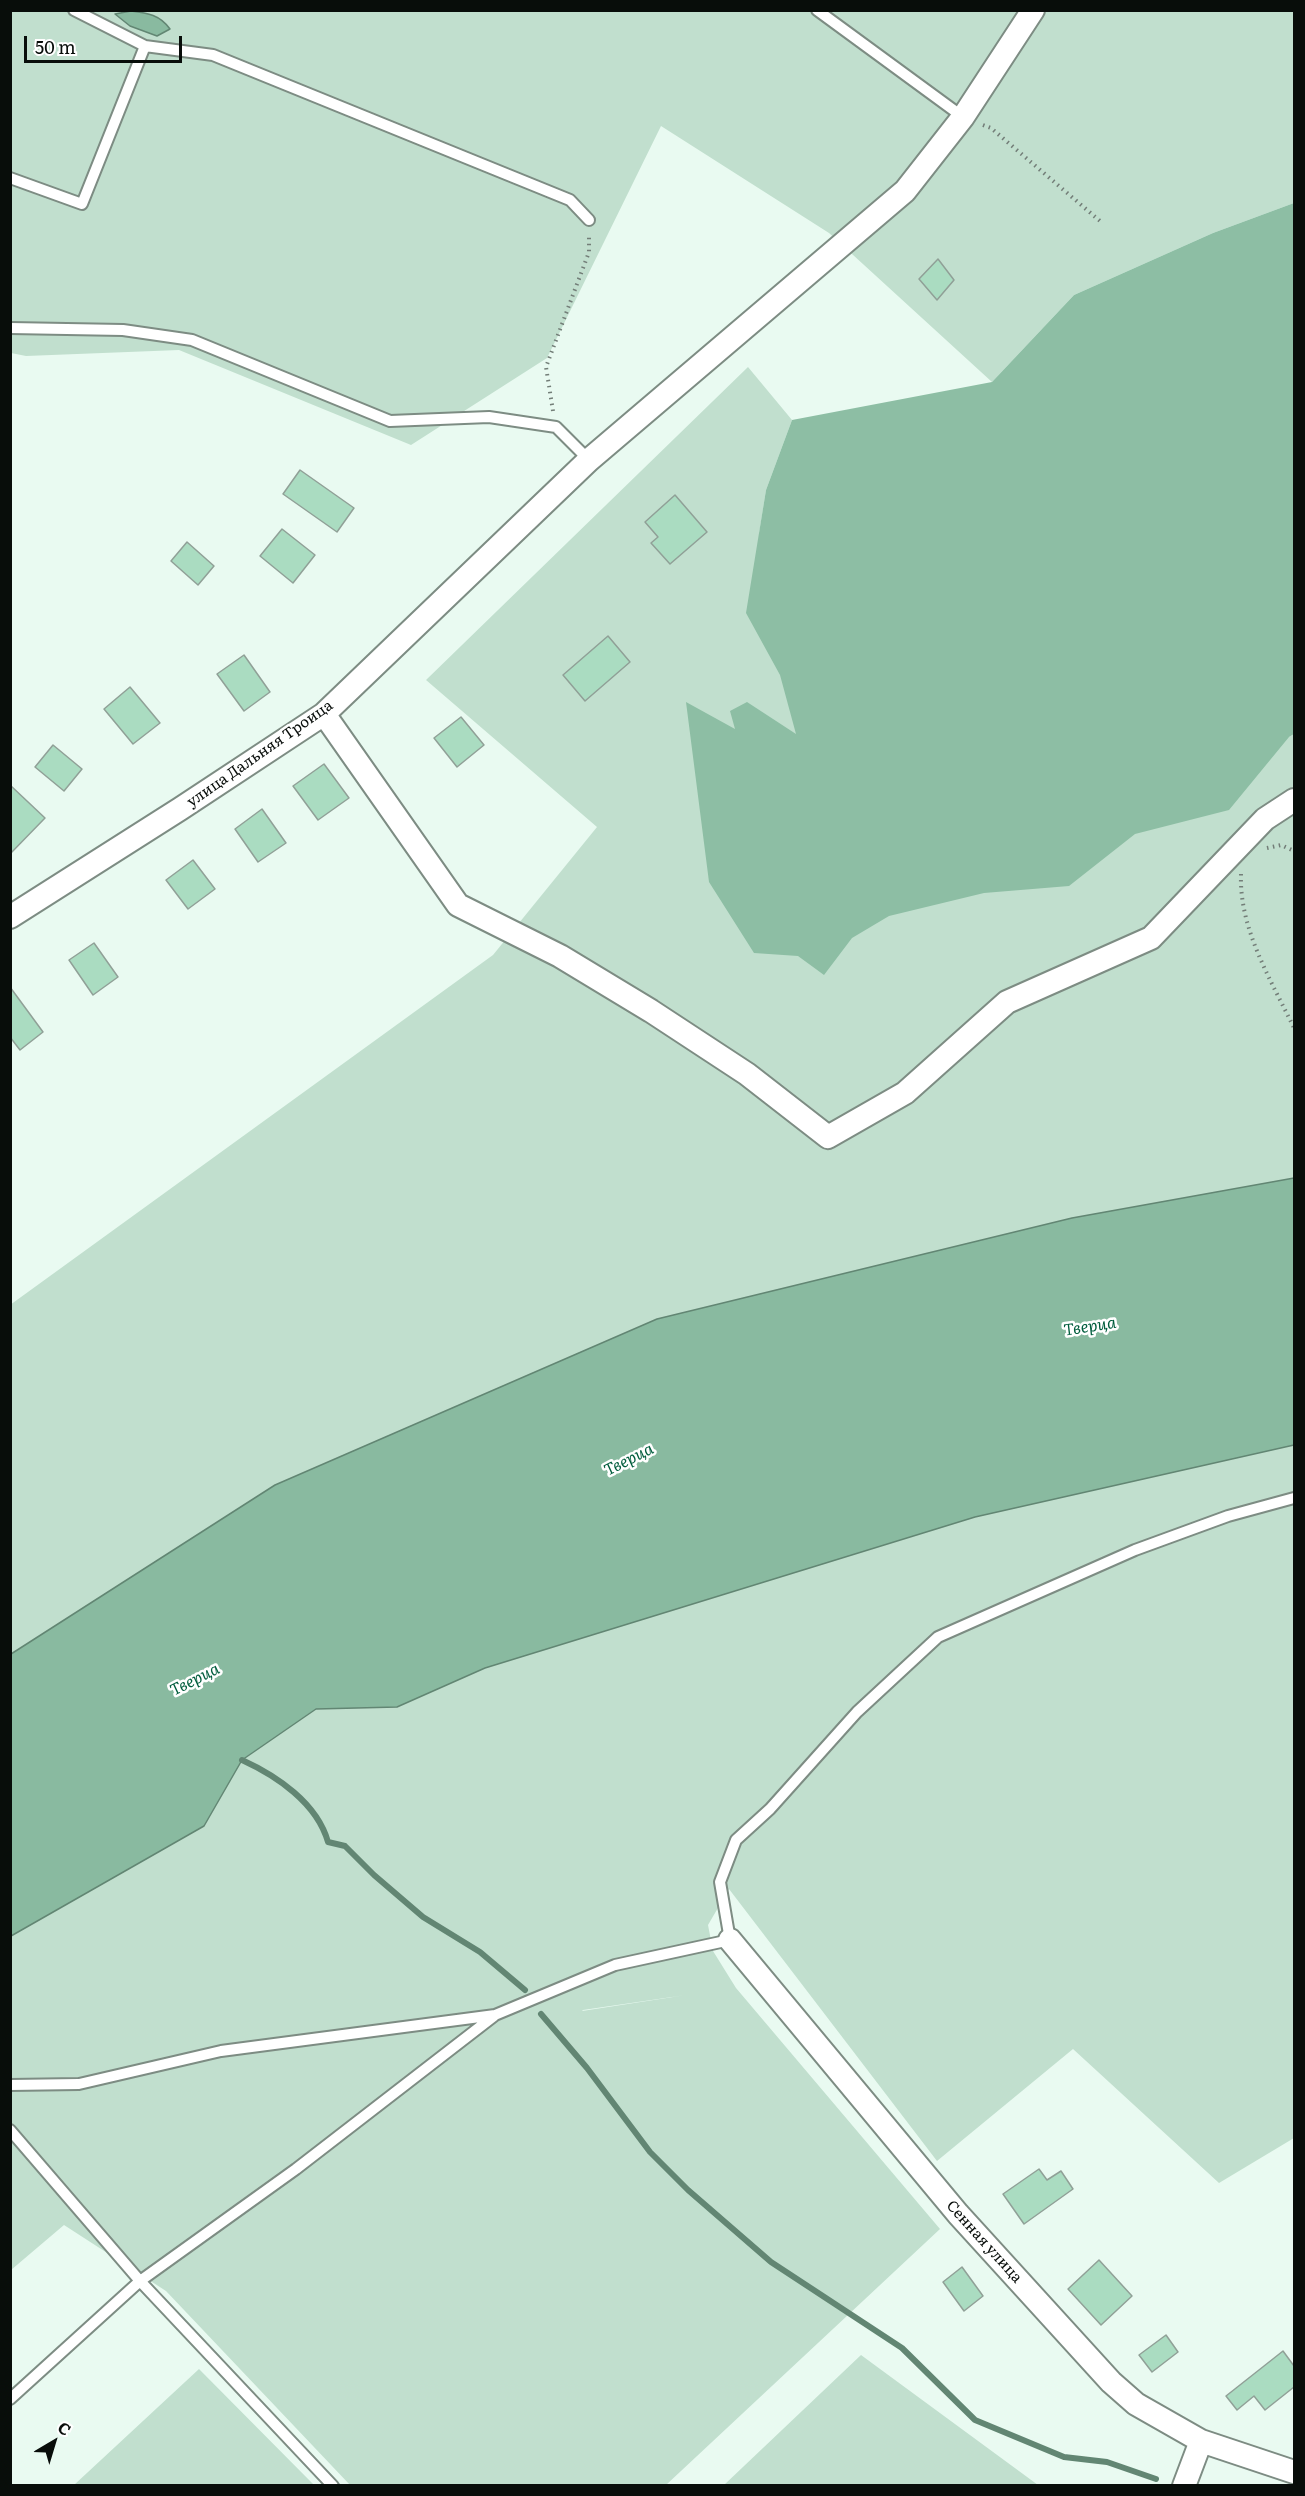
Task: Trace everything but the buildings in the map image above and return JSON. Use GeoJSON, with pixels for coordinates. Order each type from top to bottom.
{"type":"FeatureCollection","features":[{"type":"Feature","properties":{"kind":"street","name":"улица Дальняя Троица"},"geometry":{"type":"LineString","coordinates":[[10,917],[324,714],[589,460],[905,191],[963,117],[1033,10]]}},
{"type":"Feature","properties":{"kind":"street"},"geometry":{"type":"LineString","coordinates":[[324,714],[458,905],[560,957],[651,1011],[747,1074],[828,1137],[905,1093],[1007,1002],[1151,938],[1264,819],[1294,800]]}},
{"type":"Feature","properties":{"kind":"street","name":"Сенная улица"},"geometry":{"type":"LineString","coordinates":[[730,1940],[958,2214],[1111,2382],[1136,2404],[1201,2441],[1294,2472]]}},
{"type":"Feature","properties":{"kind":"street"},"geometry":{"type":"LineString","coordinates":[[1184,2486],[1201,2441]]}},
{"type":"Feature","properties":{"kind":"lane"},"geometry":{"type":"LineString","coordinates":[[74,10],[145,46],[213,55],[570,200],[589,220]]}},
{"type":"Feature","properties":{"kind":"lane"},"geometry":{"type":"LineString","coordinates":[[817,10],[963,117]]}},
{"type":"Feature","properties":{"kind":"lane"},"geometry":{"type":"LineString","coordinates":[[10,178],[82,204],[145,46]]}},
{"type":"Feature","properties":{"kind":"lane"},"geometry":{"type":"LineString","coordinates":[[10,328],[123,330],[192,340],[390,421],[489,417],[556,427],[589,460]]}},
{"type":"Feature","properties":{"kind":"lane"},"geometry":{"type":"LineString","coordinates":[[10,2399],[140,2281],[296,2169],[495,2015],[615,1965],[730,1940],[720,1882],[736,1840],[770,1809],[857,1712],[938,1637],[1144,1546],[1228,1516],[1294,1498]]}},
{"type":"Feature","properties":{"kind":"lane"},"geometry":{"type":"LineString","coordinates":[[10,2085],[79,2084],[221,2051],[495,2015]]}},
{"type":"Feature","properties":{"kind":"lane"},"geometry":{"type":"LineString","coordinates":[[10,2130],[140,2281],[333,2486]]}},
{"type":"Feature","properties":{"kind":"path"},"geometry":{"type":"LineString","coordinates":[[963,117],[991,128],[1100,221]]}},
{"type":"Feature","properties":{"kind":"path"},"geometry":{"type":"LineString","coordinates":[[556,427],[546,367],[589,252],[589,220]]}},
{"type":"Feature","properties":{"kind":"path"},"geometry":{"type":"LineString","coordinates":[[1262,850],[1281,845],[1294,851]]}},
{"type":"Feature","properties":{"kind":"path"},"geometry":{"type":"LineString","coordinates":[[1241,870],[1240,895],[1256,949],[1294,1028]]}},
{"type":"Feature","properties":{"kind":"shaded area"},"geometry":{"type":"Polygon","coordinates":[[[11,11],[1294,11],[1294,203],[1213,233],[1074,295],[992,382],[829,233],[661,126],[547,358],[411,445],[179,350],[26,356],[11,353],[11,11]]]}},
{"type":"Feature","properties":{"kind":"shaded area"},"geometry":{"type":"Polygon","coordinates":[[[1294,203],[1294,734],[1289,737],[1229,810],[1135,834],[1069,886],[984,893],[889,916],[852,938],[824,975],[798,956],[754,953],[709,882],[686,702],[735,729],[730,711],[747,702],[796,734],[780,675],[746,613],[766,490],[792,420],[992,382],[1074,295],[1213,233],[1294,203]]]}},
{"type":"Feature","properties":{"kind":"shaded area"},"geometry":{"type":"Polygon","coordinates":[[[748,367],[792,420],[766,490],[759,534],[1289,737],[1294,734],[1294,1178],[1072,1218],[657,1319],[275,1485],[11,1654],[10,1305],[493,955],[597,827],[426,680],[748,367]]]}},
{"type":"Feature","properties":{"kind":"shaded area"},"geometry":{"type":"Polygon","coordinates":[[[1294,1445],[1294,2138],[1219,2183],[1073,2049],[937,2161],[729,1889],[708,1925],[713,1951],[736,1988],[940,2229],[666,2485],[350,2485],[166,2291],[64,2225],[11,2270],[10,1936],[204,1826],[242,1760],[316,1709],[397,1707],[485,1668],[975,1517],[1294,1445]],[[686,1995],[583,2010],[582,2011],[686,1995]]]}},
{"type":"Feature","properties":{"kind":"shaded area"},"geometry":{"type":"Polygon","coordinates":[[[861,2355],[1038,2485],[724,2485],[861,2355]]]}},
{"type":"Feature","properties":{"kind":"shaded area"},"geometry":{"type":"Polygon","coordinates":[[[199,2369],[314,2485],[74,2485],[199,2369]]]}},
{"type":"Feature","properties":{"kind":"water"},"geometry":{"type":"Polygon","coordinates":[[[131,11],[153,16],[170,29],[157,36],[130,26],[115,14],[131,11]]]}},
{"type":"Feature","properties":{"kind":"water","name":"Тверца"},"geometry":{"type":"Polygon","coordinates":[[[1294,1178],[1294,1445],[975,1517],[485,1668],[397,1707],[316,1709],[242,1760],[204,1826],[11,1936],[11,1654],[275,1485],[657,1319],[1072,1218],[1294,1178]]]}},
{"type":"Feature","properties":{"kind":"waterway"},"geometry":{"type":"LineString","coordinates":[[242,1760],[269,1774],[294,1792],[315,1815],[328,1842],[345,1846],[374,1875],[423,1917],[480,1952],[525,1990]]}},
{"type":"Feature","properties":{"kind":"waterway"},"geometry":{"type":"LineString","coordinates":[[541,2014],[587,2068],[650,2152],[688,2190],[771,2262],[902,2348],[975,2420],[1064,2457],[1107,2462],[1156,2479]]}}]}
